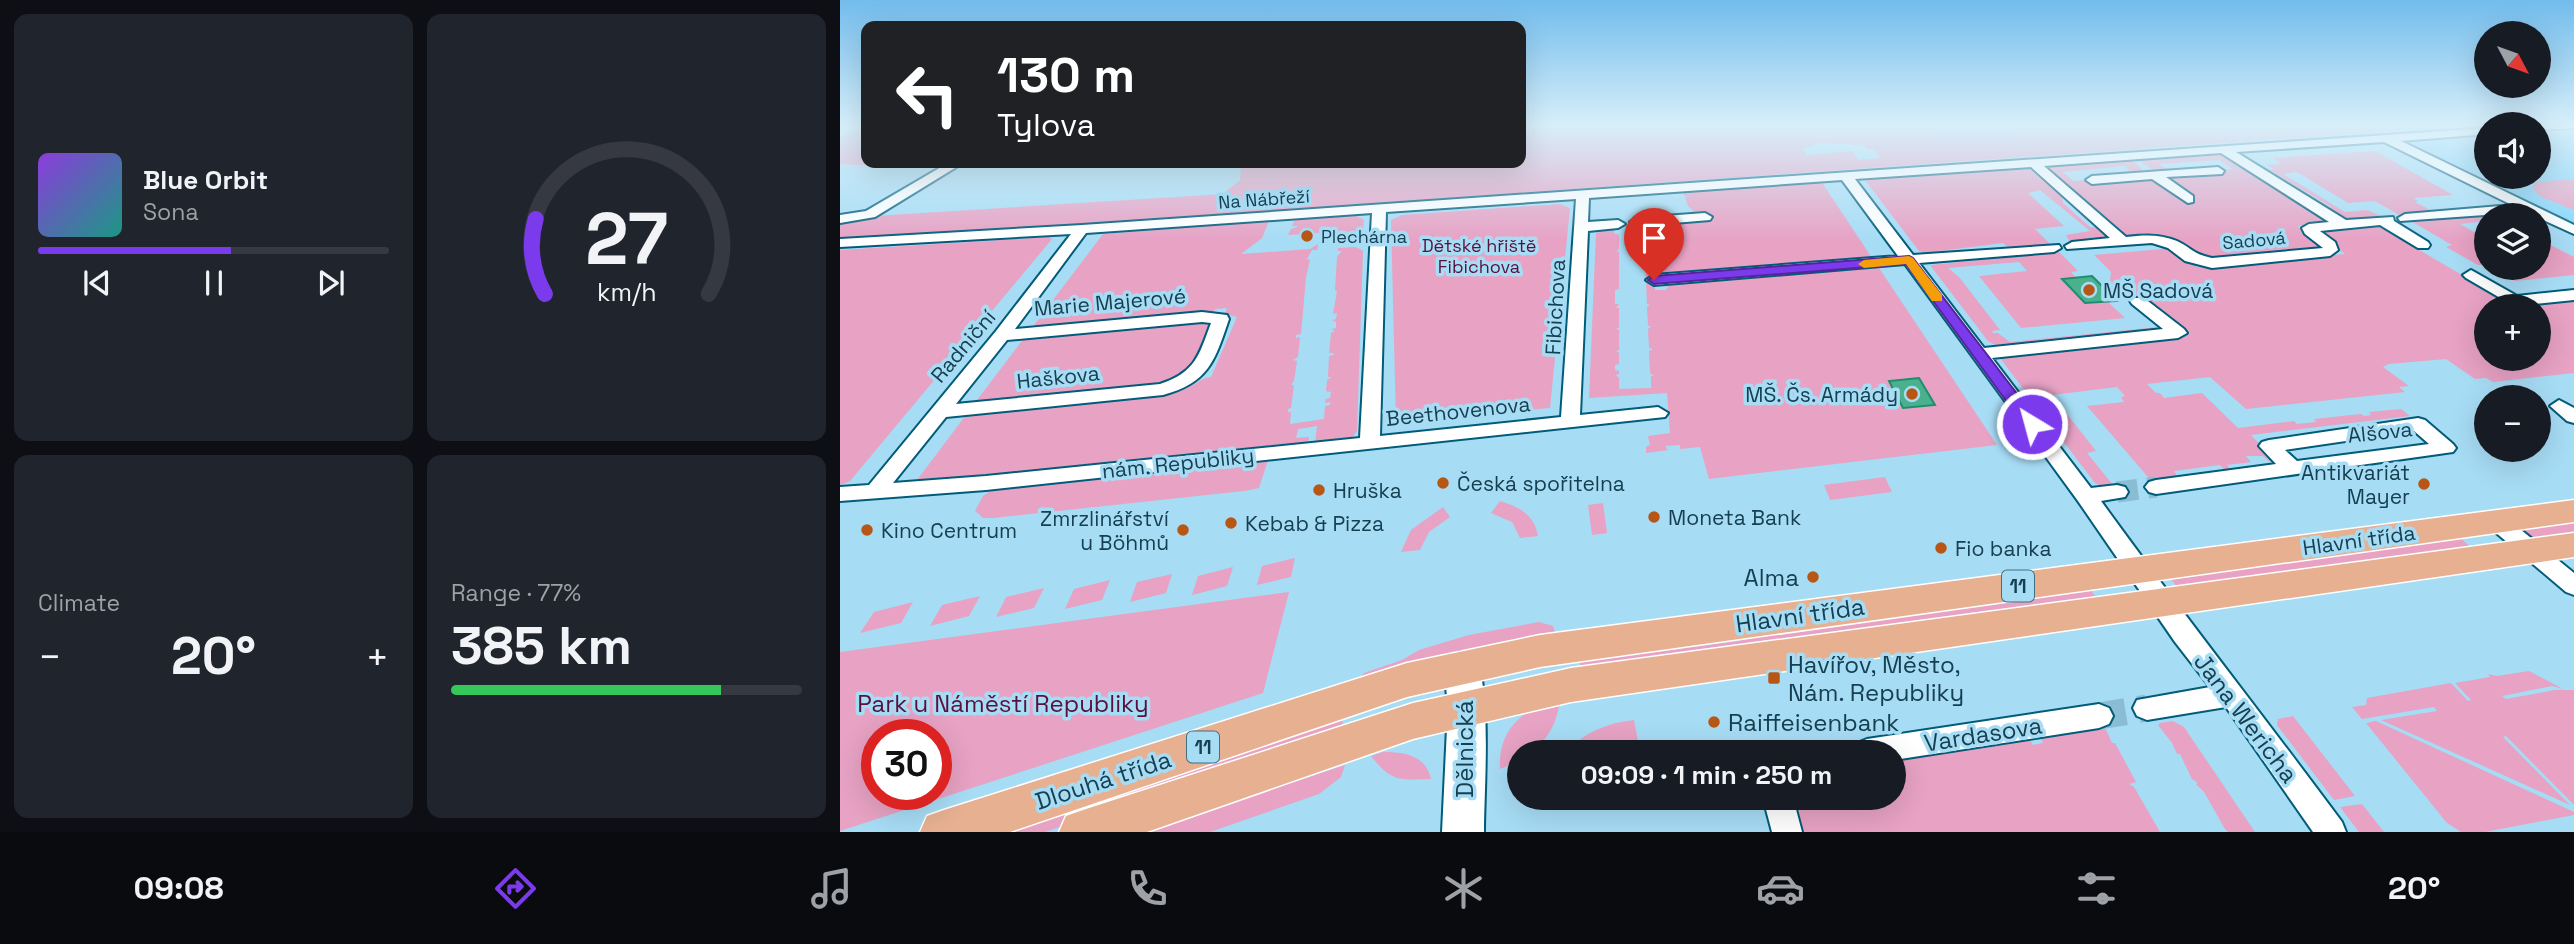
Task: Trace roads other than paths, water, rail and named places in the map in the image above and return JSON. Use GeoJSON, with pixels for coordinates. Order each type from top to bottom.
{"type":"FeatureCollection","features":[{"type":"Feature","properties":{"kind":"main road","name":"Hlavní třída"},"geometry":{"type":"LineString","coordinates":[[1464,686],[1540,651],[2574,511]]}},
{"type":"Feature","properties":{"kind":"main road","name":"11"},"geometry":{"type":"LineString","coordinates":[[1083,832],[1413,721],[1464,686],[1570,685],[2574,545]]}},
{"type":"Feature","properties":{"kind":"main road","name":"Dlouhá třída"},"geometry":{"type":"LineString","coordinates":[[944,832],[1385,688],[1464,686]]}},
{"type":"Feature","properties":{"kind":"street","name":"Na Nábřeží"},"geometry":{"type":"LineString","coordinates":[[840,243],[1082,229],[2022,164]]}},
{"type":"Feature","properties":{"kind":"street"},"geometry":{"type":"LineString","coordinates":[[2035,164],[2122,241]]}},
{"type":"Feature","properties":{"kind":"street"},"geometry":{"type":"LineString","coordinates":[[2140,164],[2188,199]]}},
{"type":"Feature","properties":{"kind":"street"},"geometry":{"type":"LineString","coordinates":[[2247,164],[2341,223]]}},
{"type":"Feature","properties":{"kind":"street"},"geometry":{"type":"LineString","coordinates":[[2438,164],[2518,203]]}},
{"type":"Feature","properties":{"kind":"street"},"geometry":{"type":"LineString","coordinates":[[840,219],[870,214],[948,168]]}},
{"type":"Feature","properties":{"kind":"street"},"geometry":{"type":"LineString","coordinates":[[2092,180],[2218,171]]}},
{"type":"Feature","properties":{"kind":"street"},"geometry":{"type":"LineString","coordinates":[[1846,176],[2086,496],[2162,604]]}},
{"type":"Feature","properties":{"kind":"street","name":"Fibichova"},"geometry":{"type":"LineString","coordinates":[[1570,422],[1583,194]]}},
{"type":"Feature","properties":{"kind":"street","name":"Beethovenova"},"geometry":{"type":"LineString","coordinates":[[1379,209],[1370,443],[1658,413]]}},
{"type":"Feature","properties":{"kind":"street"},"geometry":{"type":"LineString","coordinates":[[2405,218],[2474,212]]}},
{"type":"Feature","properties":{"kind":"street"},"geometry":{"type":"LineString","coordinates":[[1637,222],[1705,217]]}},
{"type":"Feature","properties":{"kind":"street"},"geometry":{"type":"LineString","coordinates":[[2551,219],[2574,230]]}},
{"type":"Feature","properties":{"kind":"street","name":"Sadová"},"geometry":{"type":"LineString","coordinates":[[2073,246],[2122,241],[2162,241],[2173,245],[2190,258],[2212,263],[2331,250],[2330,245],[2309,228],[2385,220],[2423,245]]}},
{"type":"Feature","properties":{"kind":"street"},"geometry":{"type":"LineString","coordinates":[[1580,227],[1618,224]]}},
{"type":"Feature","properties":{"kind":"street","name":"Radniční"},"geometry":{"type":"LineString","coordinates":[[876,489],[1002,335],[1082,229]]}},
{"type":"Feature","properties":{"kind":"street"},"geometry":{"type":"LineString","coordinates":[[1654,280],[2054,248]]}},
{"type":"Feature","properties":{"kind":"street"},"geometry":{"type":"LineString","coordinates":[[2471,275],[2514,301],[2574,295]]}},
{"type":"Feature","properties":{"kind":"street"},"geometry":{"type":"LineString","coordinates":[[1979,354],[2178,333],[2138,301]]}},
{"type":"Feature","properties":{"kind":"street","name":"Marie Majerové"},"geometry":{"type":"LineString","coordinates":[[1002,335],[1202,317],[1221,319],[1200,372],[1183,383]]}},
{"type":"Feature","properties":{"kind":"street","name":"Haškova"},"geometry":{"type":"LineString","coordinates":[[937,412],[1163,389],[1183,383]]}},
{"type":"Feature","properties":{"kind":"street"},"geometry":{"type":"LineString","coordinates":[[2574,405],[2559,406],[2574,417]]}},
{"type":"Feature","properties":{"kind":"street","name":"Alšova"},"geometry":{"type":"LineString","coordinates":[[2156,487],[2293,469],[2446,448],[2418,424],[2269,446],[2293,469]]}},
{"type":"Feature","properties":{"kind":"street","name":"nám. Republiky"},"geometry":{"type":"LineString","coordinates":[[840,494],[876,489],[986,483],[1370,443]]}},
{"type":"Feature","properties":{"kind":"street"},"geometry":{"type":"LineString","coordinates":[[2086,496],[2117,492]]}},
{"type":"Feature","properties":{"kind":"street"},"geometry":{"type":"LineString","coordinates":[[2496,522],[2574,586]]}},
{"type":"Feature","properties":{"kind":"street","name":"Jana Wericha"},"geometry":{"type":"LineString","coordinates":[[2162,604],[2331,832]]}},
{"type":"Feature","properties":{"kind":"street","name":"Dělnická"},"geometry":{"type":"LineString","coordinates":[[1463,832],[1464,686]]}},
{"type":"Feature","properties":{"kind":"street"},"geometry":{"type":"LineString","coordinates":[[2147,708],[2232,695]]}},
{"type":"Feature","properties":{"kind":"street","name":"Vardasova"},"geometry":{"type":"LineString","coordinates":[[1906,746],[2099,716]]}},
{"type":"Feature","properties":{"kind":"street"},"geometry":{"type":"LineString","coordinates":[[1781,810],[1787,832]]}},
{"type":"Feature","properties":{"kind":"tunnel"},"geometry":{"type":"LineString","coordinates":[[2117,492],[2156,487]]}},
{"type":"Feature","properties":{"kind":"tunnel"},"geometry":{"type":"LineString","coordinates":[[2099,716],[2147,708]]}},
{"type":"Feature","properties":{"kind":"place","name":"Plechárna"},"geometry":{"type":"Point","coordinates":[1307,236]}},
{"type":"Feature","properties":{"kind":"place","name":"MŠ Sadová"},"geometry":{"type":"Point","coordinates":[2089,290]}},
{"type":"Feature","properties":{"kind":"place","name":"MŠ. Čs. Armády"},"geometry":{"type":"Point","coordinates":[1912,394]}},
{"type":"Feature","properties":{"kind":"place","name":"Česká spořitelna"},"geometry":{"type":"Point","coordinates":[1443,483]}},
{"type":"Feature","properties":{"kind":"place","name":"Antikvariát Mayer"},"geometry":{"type":"Point","coordinates":[2424,484]}},
{"type":"Feature","properties":{"kind":"place","name":"Hruška"},"geometry":{"type":"Point","coordinates":[1319,490]}},
{"type":"Feature","properties":{"kind":"place","name":"Moneta Bank"},"geometry":{"type":"Point","coordinates":[1654,517]}},
{"type":"Feature","properties":{"kind":"place","name":"Kebab & Pizza"},"geometry":{"type":"Point","coordinates":[1231,523]}},
{"type":"Feature","properties":{"kind":"place","name":"Kino Centrum"},"geometry":{"type":"Point","coordinates":[867,530]}},
{"type":"Feature","properties":{"kind":"place","name":"Zmrzlinářství u Böhmů"},"geometry":{"type":"Point","coordinates":[1183,530]}},
{"type":"Feature","properties":{"kind":"place","name":"Fio banka"},"geometry":{"type":"Point","coordinates":[1941,548]}},
{"type":"Feature","properties":{"kind":"place","name":"Alma"},"geometry":{"type":"Point","coordinates":[1813,577]}},
{"type":"Feature","properties":{"kind":"place","name":"Havířov, Město, Nám. Republiky"},"geometry":{"type":"Point","coordinates":[1774,678]}},
{"type":"Feature","properties":{"kind":"place","name":"Raiffeisenbank"},"geometry":{"type":"Point","coordinates":[1714,722]}},
{"type":"Feature","properties":{"kind":"park label","name":"Dětské hřiště Fibichova"},"geometry":{"type":"Point","coordinates":[1479,255]}},
{"type":"Feature","properties":{"kind":"park label","name":"Park u Náměstí Republiky"},"geometry":{"type":"Point","coordinates":[1003,703]}}]}
